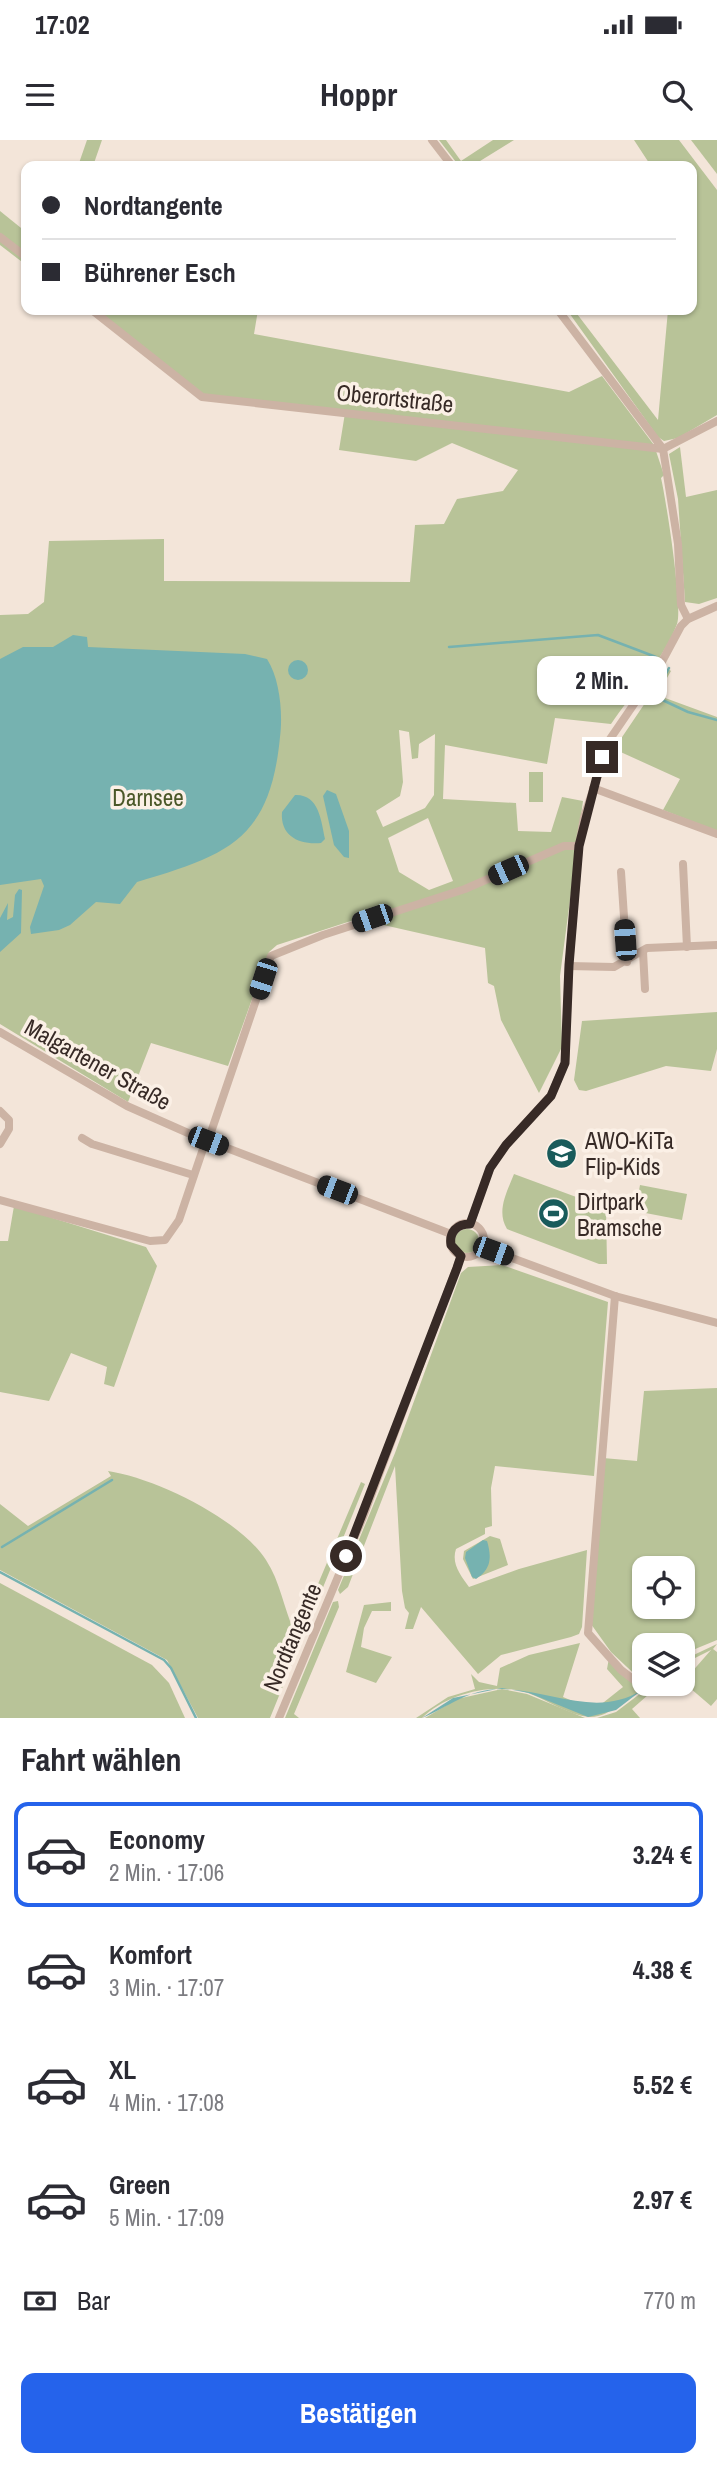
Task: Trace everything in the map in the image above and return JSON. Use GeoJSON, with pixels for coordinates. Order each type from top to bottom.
{"type":"FeatureCollection","features":[{"type":"Feature","properties":{"kind":"street"},"geometry":{"type":"LineString","coordinates":[[432,140],[448,161]]}},
{"type":"Feature","properties":{"kind":"street"},"geometry":{"type":"LineString","coordinates":[[0,237],[21,253]]}},
{"type":"Feature","properties":{"kind":"street","name":"Oberortstraße"},"geometry":{"type":"LineString","coordinates":[[98,315],[202,397],[663,449]]}},
{"type":"Feature","properties":{"kind":"street"},"geometry":{"type":"LineString","coordinates":[[562,315],[663,449],[677,544],[681,605],[688,618]]}},
{"type":"Feature","properties":{"kind":"street"},"geometry":{"type":"LineString","coordinates":[[663,449],[717,421]]}},
{"type":"Feature","properties":{"kind":"street"},"geometry":{"type":"LineString","coordinates":[[470,1224],[490,1168],[506,1145],[543,1107],[559,1079],[568,1045],[569,965],[579,846],[593,788],[610,739],[688,618],[717,606]]}},
{"type":"Feature","properties":{"kind":"street"},"geometry":{"type":"LineString","coordinates":[[593,788],[717,834]]}},
{"type":"Feature","properties":{"kind":"street"},"geometry":{"type":"LineString","coordinates":[[0,1200],[150,1241],[165,1240],[179,1220],[271,956],[323,935],[465,889],[564,846],[579,846]]}},
{"type":"Feature","properties":{"kind":"street"},"geometry":{"type":"LineString","coordinates":[[683,864],[687,947]]}},
{"type":"Feature","properties":{"kind":"street"},"geometry":{"type":"LineString","coordinates":[[621,872],[627,962]]}},
{"type":"Feature","properties":{"kind":"street"},"geometry":{"type":"LineString","coordinates":[[569,965],[614,967],[627,962],[647,948],[717,945]]}},
{"type":"Feature","properties":{"kind":"street"},"geometry":{"type":"LineString","coordinates":[[643,952],[645,989]]}},
{"type":"Feature","properties":{"kind":"street","name":"Malgartener Straße"},"geometry":{"type":"LineString","coordinates":[[0,1032],[117,1101],[207,1140],[451,1234]]}},
{"type":"Feature","properties":{"kind":"street"},"geometry":{"type":"LineString","coordinates":[[0,1111],[9,1120],[9,1129],[0,1144]]}},
{"type":"Feature","properties":{"kind":"street"},"geometry":{"type":"LineString","coordinates":[[82,1138],[193,1175]]}},
{"type":"Feature","properties":{"kind":"street"},"geometry":{"type":"LineString","coordinates":[[470,1224],[481,1232],[482,1247],[473,1256],[461,1256],[451,1245],[451,1234],[458,1226],[470,1224]]}},
{"type":"Feature","properties":{"kind":"street"},"geometry":{"type":"LineString","coordinates":[[482,1247],[615,1296],[717,1323]]}},
{"type":"Feature","properties":{"kind":"street","name":"Nordtangente"},"geometry":{"type":"LineString","coordinates":[[279,1718],[372,1493],[461,1256]]}},
{"type":"Feature","properties":{"kind":"street"},"geometry":{"type":"LineString","coordinates":[[615,1296],[588,1633],[632,1678]]}},
{"type":"Feature","properties":{"kind":"green space"},"geometry":{"type":"Polygon","coordinates":[[[87,140],[102,140],[95,161],[80,161],[87,140]]]}},
{"type":"Feature","properties":{"kind":"green space"},"geometry":{"type":"Polygon","coordinates":[[[439,140],[446,140],[461,161],[455,161],[439,140]]]}},
{"type":"Feature","properties":{"kind":"green space"},"geometry":{"type":"Polygon","coordinates":[[[493,140],[514,140],[480,161],[461,161],[493,140]]]}},
{"type":"Feature","properties":{"kind":"green space"},"geometry":{"type":"Polygon","coordinates":[[[634,140],[679,140],[695,161],[648,161],[634,140]]]}},
{"type":"Feature","properties":{"kind":"green space"},"geometry":{"type":"Polygon","coordinates":[[[691,140],[717,140],[717,174],[691,140]]]}},
{"type":"Feature","properties":{"kind":"green space"},"geometry":{"type":"Polygon","coordinates":[[[697,164],[717,190],[717,415],[678,438],[664,441],[658,437],[571,315],[578,315],[658,420],[668,315],[697,315],[697,164]]]}},
{"type":"Feature","properties":{"kind":"green space"},"geometry":{"type":"Polygon","coordinates":[[[0,211],[21,228],[21,261],[0,245],[0,211]]]}},
{"type":"Feature","properties":{"kind":"green space"},"geometry":{"type":"Polygon","coordinates":[[[93,315],[257,315],[254,334],[569,392],[602,376],[654,445],[664,475],[661,478],[678,597],[677,624],[656,663],[611,724],[555,718],[547,764],[445,745],[443,799],[516,803],[518,831],[551,832],[562,797],[583,801],[560,976],[562,1047],[539,1093],[501,1020],[494,986],[488,983],[485,948],[357,919],[277,945],[269,952],[228,1066],[151,1043],[128,1102],[0,1024],[0,615],[28,614],[44,602],[49,541],[164,539],[164,581],[410,582],[415,525],[444,524],[457,499],[503,491],[518,470],[452,443],[416,461],[339,450],[345,413],[202,397],[93,315]],[[399,730],[403,782],[400,796],[376,811],[383,827],[425,808],[434,795],[435,734],[419,744],[418,758],[412,759],[409,732],[399,730]],[[428,818],[388,838],[399,872],[429,890],[453,881],[428,818]]]}},
{"type":"Feature","properties":{"kind":"green space"},"geometry":{"type":"Polygon","coordinates":[[[680,447],[686,497],[717,490],[717,598],[699,604],[685,602],[678,499],[669,454],[680,447]]]}},
{"type":"Feature","properties":{"kind":"green space"},"geometry":{"type":"Polygon","coordinates":[[[668,669],[671,671],[657,695],[717,717],[717,831],[663,810],[680,779],[614,749],[668,669]]]}},
{"type":"Feature","properties":{"kind":"green space"},"geometry":{"type":"Polygon","coordinates":[[[529,772],[543,772],[543,802],[529,802],[529,772]]]}},
{"type":"Feature","properties":{"kind":"green space"},"geometry":{"type":"Polygon","coordinates":[[[717,1012],[717,1049],[711,1071],[666,1066],[586,1091],[579,1090],[574,1080],[582,1021],[717,1012]]]}},
{"type":"Feature","properties":{"kind":"green space","name":"Dirtpark Bramsche"},"geometry":{"type":"Polygon","coordinates":[[[514,1174],[606,1208],[607,1264],[599,1264],[507,1229],[502,1215],[514,1174]]]}},
{"type":"Feature","properties":{"kind":"green space"},"geometry":{"type":"Polygon","coordinates":[[[640,1185],[687,1194],[682,1220],[635,1211],[640,1185]]]}},
{"type":"Feature","properties":{"kind":"green space"},"geometry":{"type":"Polygon","coordinates":[[[14,1206],[146,1247],[157,1266],[114,1387],[104,1384],[107,1367],[71,1353],[49,1401],[0,1392],[0,1241],[8,1241],[14,1206]]]}},
{"type":"Feature","properties":{"kind":"green space"},"geometry":{"type":"Polygon","coordinates":[[[467,1229],[478,1236],[479,1241],[472,1252],[467,1253],[456,1246],[455,1241],[462,1230],[467,1229]]]}},
{"type":"Feature","properties":{"kind":"green space"},"geometry":{"type":"Polygon","coordinates":[[[502,1265],[608,1302],[594,1476],[495,1466],[491,1488],[492,1526],[485,1528],[485,1534],[456,1549],[455,1554],[458,1570],[469,1587],[519,1569],[587,1550],[582,1627],[579,1634],[571,1637],[501,1655],[478,1674],[421,1607],[413,1629],[405,1629],[409,1613],[405,1608],[402,1591],[395,1466],[348,1587],[340,1594],[338,1590],[395,1453],[461,1273],[468,1267],[502,1265]]]}},
{"type":"Feature","properties":{"kind":"green space"},"geometry":{"type":"Polygon","coordinates":[[[717,1388],[717,1640],[695,1649],[695,1633],[632,1633],[632,1672],[611,1652],[591,1624],[603,1458],[637,1461],[644,1391],[717,1388]]]}},
{"type":"Feature","properties":{"kind":"green space"},"geometry":{"type":"Polygon","coordinates":[[[108,1471],[172,1491],[237,1530],[254,1545],[271,1568],[294,1631],[318,1584],[361,1482],[365,1484],[270,1718],[198,1718],[167,1660],[0,1570],[0,1504],[28,1526],[111,1476],[108,1471]]]}},
{"type":"Feature","properties":{"kind":"green space"},"geometry":{"type":"Polygon","coordinates":[[[490,1536],[500,1539],[508,1565],[473,1579],[463,1559],[464,1551],[490,1536]]]}},
{"type":"Feature","properties":{"kind":"green space"},"geometry":{"type":"Polygon","coordinates":[[[0,1583],[152,1665],[169,1683],[185,1718],[0,1718],[0,1583]]]}},
{"type":"Feature","properties":{"kind":"green space"},"geometry":{"type":"Polygon","coordinates":[[[338,1601],[339,1607],[294,1714],[299,1718],[285,1718],[333,1602],[338,1601]]]}},
{"type":"Feature","properties":{"kind":"green space"},"geometry":{"type":"Polygon","coordinates":[[[391,1602],[391,1611],[372,1611],[364,1628],[361,1647],[392,1657],[376,1683],[346,1672],[364,1605],[391,1602]]]}},
{"type":"Feature","properties":{"kind":"green space"},"geometry":{"type":"Polygon","coordinates":[[[580,1643],[563,1697],[594,1710],[623,1687],[607,1669],[609,1658],[632,1680],[632,1696],[611,1711],[589,1717],[528,1693],[487,1689],[458,1696],[432,1709],[422,1718],[416,1718],[448,1697],[475,1689],[471,1674],[479,1682],[497,1686],[500,1668],[529,1655],[580,1643]]]}},
{"type":"Feature","properties":{"kind":"green space"},"geometry":{"type":"Polygon","coordinates":[[[717,1644],[713,1649],[717,1652],[717,1699],[711,1706],[695,1692],[695,1668],[711,1650],[695,1658],[695,1654],[717,1644]]]}},
{"type":"Feature","properties":{"kind":"green space"},"geometry":{"type":"Polygon","coordinates":[[[502,1689],[527,1694],[585,1718],[425,1718],[457,1699],[502,1689]]]}},
{"type":"Feature","properties":{"kind":"green space"},"geometry":{"type":"Polygon","coordinates":[[[637,1696],[647,1696],[632,1709],[640,1718],[597,1718],[616,1712],[637,1696]]]}},
{"type":"Feature","properties":{"kind":"water","name":"Darnsee"},"geometry":{"type":"Polygon","coordinates":[[[73,635],[87,637],[88,647],[245,654],[267,659],[280,697],[280,737],[275,772],[266,800],[254,821],[238,838],[219,852],[196,863],[137,882],[120,904],[96,902],[70,925],[59,930],[31,934],[30,927],[44,886],[41,879],[0,885],[0,659],[23,647],[53,647],[73,635]]]}},
{"type":"Feature","properties":{"kind":"water"},"geometry":{"type":"Polygon","coordinates":[[[294,660],[302,660],[308,670],[302,680],[294,680],[288,674],[288,666],[294,660]]]}},
{"type":"Feature","properties":{"kind":"water"},"geometry":{"type":"Polygon","coordinates":[[[327,790],[336,794],[349,831],[349,858],[344,857],[334,845],[323,796],[327,790]]]}},
{"type":"Feature","properties":{"kind":"water"},"geometry":{"type":"Polygon","coordinates":[[[295,795],[309,799],[318,810],[325,839],[321,843],[298,840],[284,827],[282,812],[295,795]]]}},
{"type":"Feature","properties":{"kind":"water"},"geometry":{"type":"Polygon","coordinates":[[[19,889],[22,890],[21,933],[0,952],[0,918],[8,903],[7,920],[13,917],[15,895],[19,889]]]}},
{"type":"Feature","properties":{"kind":"water"},"geometry":{"type":"Polygon","coordinates":[[[483,1540],[487,1541],[489,1563],[476,1579],[472,1577],[465,1558],[466,1552],[483,1540]]]}},
{"type":"Feature","properties":{"kind":"water"},"geometry":{"type":"Polygon","coordinates":[[[512,1690],[592,1703],[634,1696],[616,1710],[588,1717],[529,1693],[512,1690]]]}},
{"type":"Feature","properties":{"kind":"water"},"geometry":{"type":"Polygon","coordinates":[[[472,1694],[460,1699],[422,1718],[453,1698],[472,1694]]]}},
{"type":"Feature","properties":{"kind":"waterway"},"geometry":{"type":"LineString","coordinates":[[449,647],[598,635],[656,657]]}},
{"type":"Feature","properties":{"kind":"waterway"},"geometry":{"type":"LineString","coordinates":[[669,668],[654,696],[688,712],[717,720]]}},
{"type":"Feature","properties":{"kind":"waterway"},"geometry":{"type":"LineString","coordinates":[[2,1547],[112,1480]]}},
{"type":"Feature","properties":{"kind":"waterway"},"geometry":{"type":"LineString","coordinates":[[0,1572],[164,1660],[171,1668],[196,1718]]}},
{"type":"Feature","properties":{"kind":"place","name":"AWO-KiTa Flip-Kids"},"geometry":{"type":"Point","coordinates":[562,1153]}},
{"type":"Feature","properties":{"kind":"place","name":"Dirtpark Bramsche"},"geometry":{"type":"Point","coordinates":[554,1214]}},
{"type":"Feature","properties":{"kind":"route"},"geometry":{"type":"LineString","coordinates":[[346,1556],[400,1422],[461,1256],[451,1245],[451,1234],[458,1226],[470,1224],[490,1168],[506,1145],[551,1096],[565,1063],[568,1045],[569,965],[579,846],[584,817],[602,757]]}}]}
